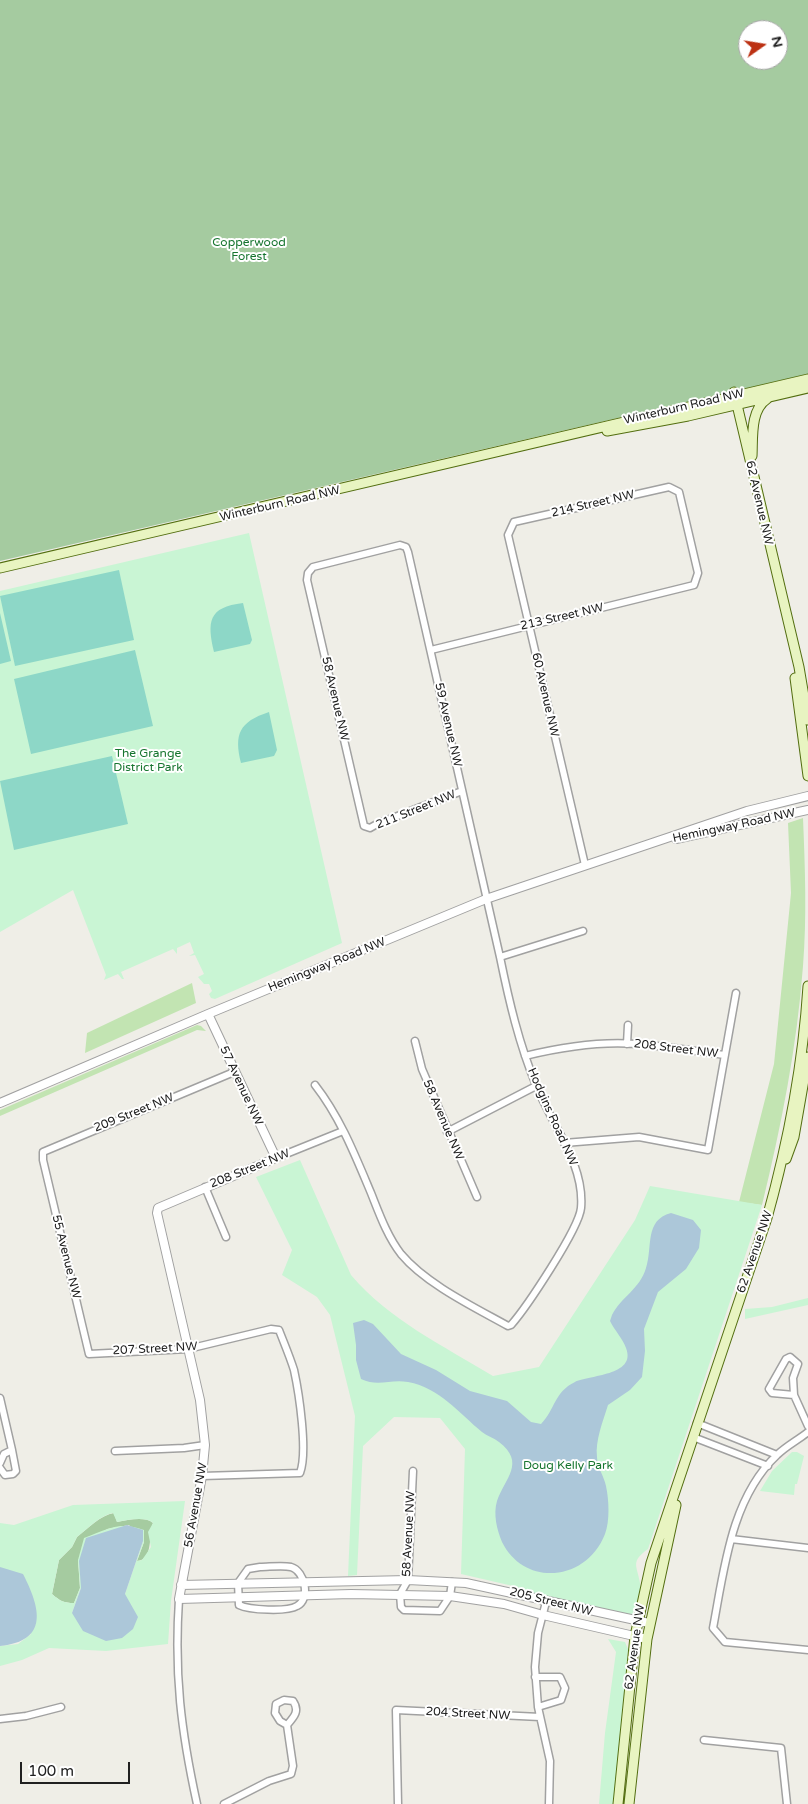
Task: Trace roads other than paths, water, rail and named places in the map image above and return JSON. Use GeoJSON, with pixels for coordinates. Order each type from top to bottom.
{"type":"FeatureCollection","features":[{"type":"Feature","properties":{"kind":"main road","name":"Winterburn Road NW"},"geometry":{"type":"LineString","coordinates":[[0,568],[808,379]]}},
{"type":"Feature","properties":{"kind":"main road","name":"Winterburn Road NW"},"geometry":{"type":"LineString","coordinates":[[735,397],[770,397],[808,388]]}},
{"type":"Feature","properties":{"kind":"main road","name":"62 Avenue NW"},"geometry":{"type":"LineString","coordinates":[[735,397],[799,668],[808,720]]}},
{"type":"Feature","properties":{"kind":"main road"},"geometry":{"type":"LineString","coordinates":[[751,466],[755,415],[760,403],[770,397]]}},
{"type":"Feature","properties":{"kind":"main road","name":"62 Avenue NW"},"geometry":{"type":"LineString","coordinates":[[785,614],[808,776]]}},
{"type":"Feature","properties":{"kind":"main road","name":"62 Avenue NW"},"geometry":{"type":"LineString","coordinates":[[618,1804],[637,1621],[651,1563],[794,1137],[804,1068],[808,986]]}},
{"type":"Feature","properties":{"kind":"main road","name":"62 Avenue NW"},"geometry":{"type":"LineString","coordinates":[[804,1068],[808,1057]]}},
{"type":"Feature","properties":{"kind":"main road","name":"62 Avenue NW"},"geometry":{"type":"LineString","coordinates":[[629,1804],[646,1638],[684,1466]]}},
{"type":"Feature","properties":{"kind":"street","name":"214 Street NW"},"geometry":{"type":"LineString","coordinates":[[511,524],[669,487],[676,489],[679,492],[698,573],[694,585]]}},
{"type":"Feature","properties":{"kind":"street","name":"60 Avenue NW"},"geometry":{"type":"LineString","coordinates":[[511,524],[508,535],[585,865]]}},
{"type":"Feature","properties":{"kind":"street","name":"58 Avenue NW"},"geometry":{"type":"LineString","coordinates":[[370,828],[364,826],[307,580],[308,573],[313,567],[400,545],[406,547],[408,552]]}},
{"type":"Feature","properties":{"kind":"street","name":"59 Avenue NW"},"geometry":{"type":"LineString","coordinates":[[408,552],[486,899]]}},
{"type":"Feature","properties":{"kind":"street","name":"213 Street NW"},"geometry":{"type":"LineString","coordinates":[[431,650],[528,624],[694,585]]}},
{"type":"Feature","properties":{"kind":"street","name":"211 Street NW"},"geometry":{"type":"LineString","coordinates":[[370,828],[462,791]]}},
{"type":"Feature","properties":{"kind":"street","name":"Hemingway Road NW"},"geometry":{"type":"LineString","coordinates":[[659,842],[690,829],[747,810],[808,796]]}},
{"type":"Feature","properties":{"kind":"street","name":"Hemingway Road NW"},"geometry":{"type":"LineString","coordinates":[[0,1103],[208,1014],[486,899],[659,842],[808,810]]}},
{"type":"Feature","properties":{"kind":"street","name":"Hodgins Road NW"},"geometry":{"type":"LineString","coordinates":[[315,1085],[326,1100],[343,1131],[386,1230],[408,1262],[458,1297],[508,1326],[511,1325],[568,1241],[578,1220],[581,1208],[580,1185],[574,1163],[536,1086],[525,1056],[508,1000],[486,899]]}},
{"type":"Feature","properties":{"kind":"street"},"geometry":{"type":"LineString","coordinates":[[500,957],[583,931]]}},
{"type":"Feature","properties":{"kind":"street"},"geometry":{"type":"LineString","coordinates":[[564,1143],[640,1137],[708,1150],[736,993]]}},
{"type":"Feature","properties":{"kind":"street","name":"57 Avenue NW"},"geometry":{"type":"LineString","coordinates":[[208,1014],[276,1158]]}},
{"type":"Feature","properties":{"kind":"street","name":"208 Street NW"},"geometry":{"type":"LineString","coordinates":[[627,1044],[628,1025]]}},
{"type":"Feature","properties":{"kind":"street","name":"58 Avenue NW"},"geometry":{"type":"LineString","coordinates":[[415,1041],[422,1069],[477,1197]]}},
{"type":"Feature","properties":{"kind":"street","name":"208 Street NW"},"geometry":{"type":"LineString","coordinates":[[525,1056],[577,1045],[627,1044],[724,1055]]}},
{"type":"Feature","properties":{"kind":"street","name":"209 Street NW"},"geometry":{"type":"LineString","coordinates":[[43,1160],[43,1152],[51,1147],[234,1072]]}},
{"type":"Feature","properties":{"kind":"street"},"geometry":{"type":"LineString","coordinates":[[448,1132],[536,1086]]}},
{"type":"Feature","properties":{"kind":"street","name":"208 Street NW"},"geometry":{"type":"LineString","coordinates":[[158,1208],[343,1131]]}},
{"type":"Feature","properties":{"kind":"street","name":"55 Avenue NW"},"geometry":{"type":"LineString","coordinates":[[43,1160],[89,1354]]}},
{"type":"Feature","properties":{"kind":"street"},"geometry":{"type":"LineString","coordinates":[[205,1187],[226,1237]]}},
{"type":"Feature","properties":{"kind":"street","name":"56 Avenue NW"},"geometry":{"type":"LineString","coordinates":[[158,1208],[157,1212],[200,1400],[206,1445],[202,1476],[181,1585],[176,1650],[179,1706],[185,1752],[197,1804]]}},
{"type":"Feature","properties":{"kind":"street","name":"207 Street NW"},"geometry":{"type":"LineString","coordinates":[[89,1354],[188,1349],[271,1329],[279,1330],[293,1370],[300,1409],[304,1463],[300,1473],[202,1476]]}},
{"type":"Feature","properties":{"kind":"street"},"geometry":{"type":"LineString","coordinates":[[794,1394],[772,1393],[769,1388],[786,1359],[790,1357],[798,1364],[793,1378],[794,1394],[808,1426]]}},
{"type":"Feature","properties":{"kind":"street"},"geometry":{"type":"LineString","coordinates":[[0,1398],[16,1471],[13,1474],[5,1475],[0,1468]]}},
{"type":"Feature","properties":{"kind":"street"},"geometry":{"type":"LineString","coordinates":[[697,1423],[777,1455]]}},
{"type":"Feature","properties":{"kind":"street"},"geometry":{"type":"LineString","coordinates":[[807,1436],[777,1455],[754,1484],[741,1511],[731,1539],[713,1628],[725,1642],[808,1650]]}},
{"type":"Feature","properties":{"kind":"street"},"geometry":{"type":"LineString","coordinates":[[693,1437],[768,1466]]}},
{"type":"Feature","properties":{"kind":"street"},"geometry":{"type":"LineString","coordinates":[[115,1451],[184,1448],[206,1445]]}},
{"type":"Feature","properties":{"kind":"street"},"geometry":{"type":"LineString","coordinates":[[0,1463],[4,1454],[12,1450]]}},
{"type":"Feature","properties":{"kind":"street","name":"58 Avenue NW"},"geometry":{"type":"LineString","coordinates":[[400,1594],[408,1580],[413,1472]]}},
{"type":"Feature","properties":{"kind":"street"},"geometry":{"type":"LineString","coordinates":[[731,1539],[808,1548]]}},
{"type":"Feature","properties":{"kind":"street"},"geometry":{"type":"LineString","coordinates":[[292,1567],[300,1573],[304,1581],[305,1595],[297,1606],[281,1609],[246,1609],[239,1605],[238,1583],[248,1569],[292,1567]]}},
{"type":"Feature","properties":{"kind":"street","name":"205 Street NW"},"geometry":{"type":"LineString","coordinates":[[181,1585],[304,1581],[408,1580],[452,1582],[508,1591],[546,1602],[649,1623]]}},
{"type":"Feature","properties":{"kind":"street"},"geometry":{"type":"LineString","coordinates":[[400,1594],[400,1604],[404,1610],[436,1612],[443,1609],[450,1596],[452,1582]]}},
{"type":"Feature","properties":{"kind":"street","name":"205 Street NW"},"geometry":{"type":"LineString","coordinates":[[179,1599],[305,1595],[400,1594],[450,1596],[504,1604],[543,1616],[646,1638]]}},
{"type":"Feature","properties":{"kind":"street"},"geometry":{"type":"LineString","coordinates":[[546,1602],[536,1652],[535,1677],[538,1707],[550,1770],[549,1804]]}},
{"type":"Feature","properties":{"kind":"street"},"geometry":{"type":"LineString","coordinates":[[535,1677],[560,1677],[564,1688],[561,1700],[538,1707]]}},
{"type":"Feature","properties":{"kind":"street"},"geometry":{"type":"LineString","coordinates":[[0,1719],[26,1716],[61,1707]]}},
{"type":"Feature","properties":{"kind":"street","name":"204 Street NW"},"geometry":{"type":"LineString","coordinates":[[398,1804],[396,1710],[540,1717]]}},
{"type":"Feature","properties":{"kind":"street"},"geometry":{"type":"LineString","coordinates":[[224,1804],[269,1781],[291,1774],[293,1766],[287,1725]]}},
{"type":"Feature","properties":{"kind":"street"},"geometry":{"type":"LineString","coordinates":[[704,1740],[781,1748],[787,1804]]}},
{"type":"Feature","properties":{"kind":"park label","name":"Copperwood Forest"},"geometry":{"type":"Point","coordinates":[249,250]}},
{"type":"Feature","properties":{"kind":"park label","name":"The Grange District Park"},"geometry":{"type":"Point","coordinates":[148,761]}},
{"type":"Feature","properties":{"kind":"park label","name":"Doug Kelly Park"},"geometry":{"type":"Point","coordinates":[568,1466]}}]}
